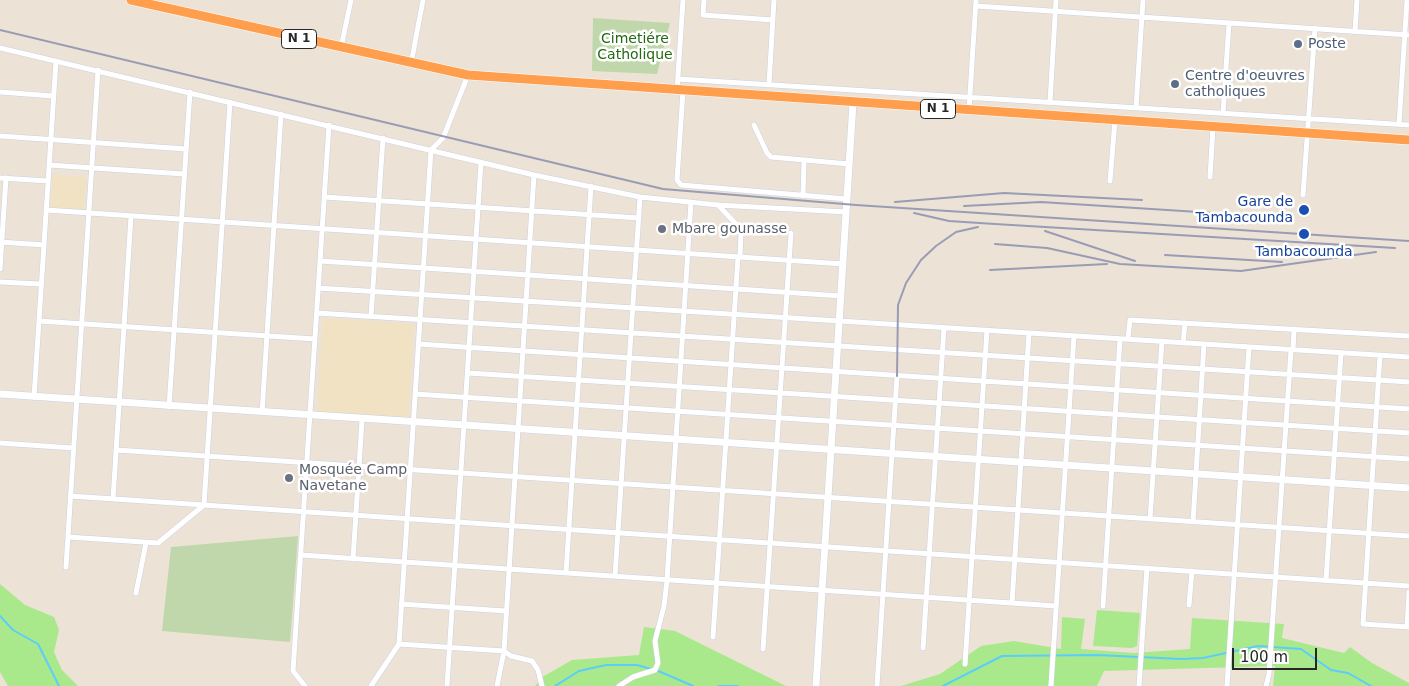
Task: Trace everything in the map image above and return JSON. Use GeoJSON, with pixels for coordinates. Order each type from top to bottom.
{"type":"FeatureCollection","features":[{"type":"Feature","properties":{"kind":"highway","name":"N 1"},"geometry":{"type":"LineString","coordinates":[[131,0],[468,76],[1409,140]]}},
{"type":"Feature","properties":{"kind":"street"},"geometry":{"type":"LineString","coordinates":[[341,48],[351,0]]}},
{"type":"Feature","properties":{"kind":"street"},"geometry":{"type":"LineString","coordinates":[[411,64],[423,0]]}},
{"type":"Feature","properties":{"kind":"street"},"geometry":{"type":"LineString","coordinates":[[683,0],[678,78],[680,91],[677,180],[681,185],[847,199]]}},
{"type":"Feature","properties":{"kind":"street"},"geometry":{"type":"LineString","coordinates":[[704,0],[702,15],[773,20]]}},
{"type":"Feature","properties":{"kind":"street"},"geometry":{"type":"LineString","coordinates":[[768,84],[774,0]]}},
{"type":"Feature","properties":{"kind":"street"},"geometry":{"type":"LineString","coordinates":[[1050,102],[1056,0]]}},
{"type":"Feature","properties":{"kind":"street"},"geometry":{"type":"LineString","coordinates":[[1136,108],[1143,0]]}},
{"type":"Feature","properties":{"kind":"street"},"geometry":{"type":"LineString","coordinates":[[1354,31],[1356,0]]}},
{"type":"Feature","properties":{"kind":"street"},"geometry":{"type":"LineString","coordinates":[[1399,124],[1407,34],[1407,0]]}},
{"type":"Feature","properties":{"kind":"street"},"geometry":{"type":"LineString","coordinates":[[969,111],[976,3],[1056,11],[1407,34]]}},
{"type":"Feature","properties":{"kind":"street"},"geometry":{"type":"LineString","coordinates":[[1223,113],[1228,23]]}},
{"type":"Feature","properties":{"kind":"street"},"geometry":{"type":"LineString","coordinates":[[1303,195],[1315,28]]}},
{"type":"Feature","properties":{"kind":"street"},"geometry":{"type":"LineString","coordinates":[[0,48],[534,175],[640,197],[718,205],[846,212]]}},
{"type":"Feature","properties":{"kind":"street"},"geometry":{"type":"LineString","coordinates":[[34,397],[56,61]]}},
{"type":"Feature","properties":{"kind":"street"},"geometry":{"type":"LineString","coordinates":[[66,567],[98,70]]}},
{"type":"Feature","properties":{"kind":"street"},"geometry":{"type":"LineString","coordinates":[[371,686],[399,644],[431,150],[443,138],[468,76]]}},
{"type":"Feature","properties":{"kind":"street"},"geometry":{"type":"LineString","coordinates":[[678,78],[1409,125]]}},
{"type":"Feature","properties":{"kind":"street"},"geometry":{"type":"LineString","coordinates":[[0,92],[53,96]]}},
{"type":"Feature","properties":{"kind":"street"},"geometry":{"type":"LineString","coordinates":[[169,407],[190,92]]}},
{"type":"Feature","properties":{"kind":"street"},"geometry":{"type":"LineString","coordinates":[[68,537],[158,543],[204,505],[230,102]]}},
{"type":"Feature","properties":{"kind":"street"},"geometry":{"type":"LineString","coordinates":[[816,686],[853,103]]}},
{"type":"Feature","properties":{"kind":"street"},"geometry":{"type":"LineString","coordinates":[[262,413],[281,114]]}},
{"type":"Feature","properties":{"kind":"street"},"geometry":{"type":"LineString","coordinates":[[1110,181],[1115,120]]}},
{"type":"Feature","properties":{"kind":"street"},"geometry":{"type":"LineString","coordinates":[[305,686],[293,672],[329,126]]}},
{"type":"Feature","properties":{"kind":"street"},"geometry":{"type":"LineString","coordinates":[[754,126],[769,156],[849,164]]}},
{"type":"Feature","properties":{"kind":"street"},"geometry":{"type":"LineString","coordinates":[[1210,177],[1214,127]]}},
{"type":"Feature","properties":{"kind":"street"},"geometry":{"type":"LineString","coordinates":[[0,136],[94,141],[186,149]]}},
{"type":"Feature","properties":{"kind":"street"},"geometry":{"type":"LineString","coordinates":[[371,316],[383,138]]}},
{"type":"Feature","properties":{"kind":"street"},"geometry":{"type":"LineString","coordinates":[[803,196],[804,161]]}},
{"type":"Feature","properties":{"kind":"street"},"geometry":{"type":"LineString","coordinates":[[447,686],[481,162]]}},
{"type":"Feature","properties":{"kind":"street"},"geometry":{"type":"LineString","coordinates":[[49,165],[184,174]]}},
{"type":"Feature","properties":{"kind":"street"},"geometry":{"type":"LineString","coordinates":[[497,686],[504,651],[534,175]]}},
{"type":"Feature","properties":{"kind":"street"},"geometry":{"type":"LineString","coordinates":[[0,269],[3,178],[48,181]]}},
{"type":"Feature","properties":{"kind":"street"},"geometry":{"type":"LineString","coordinates":[[566,573],[591,186]]}},
{"type":"Feature","properties":{"kind":"street"},"geometry":{"type":"LineString","coordinates":[[324,197],[639,218]]}},
{"type":"Feature","properties":{"kind":"street"},"geometry":{"type":"LineString","coordinates":[[615,576],[640,197]]}},
{"type":"Feature","properties":{"kind":"street"},"geometry":{"type":"LineString","coordinates":[[619,686],[633,677],[656,668],[655,641],[664,606],[667,580],[691,202]]}},
{"type":"Feature","properties":{"kind":"street"},"geometry":{"type":"LineString","coordinates":[[713,637],[735,289],[741,233],[737,225],[718,205]]}},
{"type":"Feature","properties":{"kind":"street"},"geometry":{"type":"LineString","coordinates":[[46,210],[843,264]]}},
{"type":"Feature","properties":{"kind":"street"},"geometry":{"type":"LineString","coordinates":[[113,499],[131,216]]}},
{"type":"Feature","properties":{"kind":"street"},"geometry":{"type":"LineString","coordinates":[[763,649],[788,260],[792,233]]}},
{"type":"Feature","properties":{"kind":"street"},"geometry":{"type":"LineString","coordinates":[[1,242],[44,245]]}},
{"type":"Feature","properties":{"kind":"street"},"geometry":{"type":"LineString","coordinates":[[320,261],[840,296]]}},
{"type":"Feature","properties":{"kind":"street"},"geometry":{"type":"LineString","coordinates":[[0,282],[41,284]]}},
{"type":"Feature","properties":{"kind":"street"},"geometry":{"type":"LineString","coordinates":[[318,288],[1409,357]]}},
{"type":"Feature","properties":{"kind":"street"},"geometry":{"type":"LineString","coordinates":[[317,313],[1409,382]]}},
{"type":"Feature","properties":{"kind":"street"},"geometry":{"type":"LineString","coordinates":[[1128,339],[1130,320],[1409,336]]}},
{"type":"Feature","properties":{"kind":"street"},"geometry":{"type":"LineString","coordinates":[[39,321],[315,339]]}},
{"type":"Feature","properties":{"kind":"street"},"geometry":{"type":"LineString","coordinates":[[1183,343],[1185,323]]}},
{"type":"Feature","properties":{"kind":"street"},"geometry":{"type":"LineString","coordinates":[[923,648],[944,328]]}},
{"type":"Feature","properties":{"kind":"street"},"geometry":{"type":"LineString","coordinates":[[1266,686],[1269,674],[1287,401],[1294,329]]}},
{"type":"Feature","properties":{"kind":"street"},"geometry":{"type":"LineString","coordinates":[[966,664],[987,330]]}},
{"type":"Feature","properties":{"kind":"street"},"geometry":{"type":"LineString","coordinates":[[1012,603],[1030,333]]}},
{"type":"Feature","properties":{"kind":"street"},"geometry":{"type":"LineString","coordinates":[[1051,686],[1074,336]]}},
{"type":"Feature","properties":{"kind":"street"},"geometry":{"type":"LineString","coordinates":[[1103,606],[1120,339]]}},
{"type":"Feature","properties":{"kind":"street"},"geometry":{"type":"LineString","coordinates":[[1150,519],[1162,341]]}},
{"type":"Feature","properties":{"kind":"street"},"geometry":{"type":"LineString","coordinates":[[418,344],[1409,409]]}},
{"type":"Feature","properties":{"kind":"street"},"geometry":{"type":"LineString","coordinates":[[1193,522],[1204,344]]}},
{"type":"Feature","properties":{"kind":"street"},"geometry":{"type":"LineString","coordinates":[[1227,686],[1249,347]]}},
{"type":"Feature","properties":{"kind":"street"},"geometry":{"type":"LineString","coordinates":[[1326,580],[1341,353]]}},
{"type":"Feature","properties":{"kind":"street"},"geometry":{"type":"LineString","coordinates":[[1380,355],[1363,624],[1408,627],[1409,592]]}},
{"type":"Feature","properties":{"kind":"street"},"geometry":{"type":"LineString","coordinates":[[468,373],[1409,434]]}},
{"type":"Feature","properties":{"kind":"street"},"geometry":{"type":"LineString","coordinates":[[877,686],[897,376]]}},
{"type":"Feature","properties":{"kind":"street"},"geometry":{"type":"LineString","coordinates":[[0,394],[210,410],[1409,488]]}},
{"type":"Feature","properties":{"kind":"street"},"geometry":{"type":"LineString","coordinates":[[415,394],[1409,459]]}},
{"type":"Feature","properties":{"kind":"street"},"geometry":{"type":"LineString","coordinates":[[353,559],[362,420]]}},
{"type":"Feature","properties":{"kind":"street"},"geometry":{"type":"LineString","coordinates":[[0,443],[73,448]]}},
{"type":"Feature","properties":{"kind":"street"},"geometry":{"type":"LineString","coordinates":[[116,450],[1409,536]]}},
{"type":"Feature","properties":{"kind":"street"},"geometry":{"type":"LineString","coordinates":[[70,496],[1409,586]]}},
{"type":"Feature","properties":{"kind":"street"},"geometry":{"type":"LineString","coordinates":[[136,593],[146,543]]}},
{"type":"Feature","properties":{"kind":"street"},"geometry":{"type":"LineString","coordinates":[[301,555],[1056,606]]}},
{"type":"Feature","properties":{"kind":"street"},"geometry":{"type":"LineString","coordinates":[[1139,686],[1147,568]]}},
{"type":"Feature","properties":{"kind":"street"},"geometry":{"type":"LineString","coordinates":[[1190,605],[1192,571]]}},
{"type":"Feature","properties":{"kind":"street"},"geometry":{"type":"LineString","coordinates":[[401,604],[506,611]]}},
{"type":"Feature","properties":{"kind":"street"},"geometry":{"type":"LineString","coordinates":[[399,644],[504,651],[512,656],[532,661],[538,670],[542,686]]}},
{"type":"Feature","properties":{"kind":"shaded area"},"geometry":{"type":"Polygon","coordinates":[[[53,175],[86,177],[84,212],[50,209],[53,175]]]}},
{"type":"Feature","properties":{"kind":"shaded area"},"geometry":{"type":"Polygon","coordinates":[[[323,318],[414,324],[408,421],[317,415],[323,318]]]}},
{"type":"Feature","properties":{"kind":"green space","name":"Cimetiére Catholique"},"geometry":{"type":"Polygon","coordinates":[[[593,18],[670,23],[657,74],[592,71],[593,18]]]}},
{"type":"Feature","properties":{"kind":"green space"},"geometry":{"type":"Polygon","coordinates":[[[298,536],[290,642],[162,631],[171,547],[298,536]]]}},
{"type":"Feature","properties":{"kind":"green space"},"geometry":{"type":"Polygon","coordinates":[[[0,584],[25,605],[54,617],[59,630],[54,652],[62,670],[78,686],[8,686],[0,672],[0,584]]]}},
{"type":"Feature","properties":{"kind":"green space"},"geometry":{"type":"Polygon","coordinates":[[[1097,610],[1140,613],[1137,646],[1132,648],[1093,646],[1097,610]]]}},
{"type":"Feature","properties":{"kind":"green space"},"geometry":{"type":"Polygon","coordinates":[[[1062,617],[1085,619],[1081,649],[1134,653],[1190,649],[1192,618],[1284,624],[1282,638],[1344,653],[1350,647],[1372,663],[1409,683],[1409,686],[1273,686],[1275,666],[1104,671],[1097,686],[901,686],[940,674],[981,646],[1014,641],[1061,649],[1062,617]]]}},
{"type":"Feature","properties":{"kind":"green space"},"geometry":{"type":"Polygon","coordinates":[[[644,627],[675,631],[786,686],[535,686],[544,676],[572,660],[639,655],[644,627]]]}},
{"type":"Feature","properties":{"kind":"waterway"},"geometry":{"type":"LineString","coordinates":[[0,616],[13,630],[38,644],[59,686]]}},
{"type":"Feature","properties":{"kind":"waterway"},"geometry":{"type":"LineString","coordinates":[[943,686],[1002,656],[1097,655],[1181,659],[1203,658],[1258,646],[1301,649],[1331,670],[1348,673],[1371,686]]}},
{"type":"Feature","properties":{"kind":"waterway"},"geometry":{"type":"LineString","coordinates":[[555,686],[579,671],[606,665],[637,665],[651,669]]}},
{"type":"Feature","properties":{"kind":"waterway"},"geometry":{"type":"LineString","coordinates":[[656,670],[693,686]]}},
{"type":"Feature","properties":{"kind":"waterway"},"geometry":{"type":"LineString","coordinates":[[719,686],[738,686]]}},
{"type":"Feature","properties":{"kind":"railway"},"geometry":{"type":"LineString","coordinates":[[0,30],[663,189],[856,205],[1409,241]]}},
{"type":"Feature","properties":{"kind":"railway"},"geometry":{"type":"LineString","coordinates":[[895,202],[1004,193],[1142,200]]}},
{"type":"Feature","properties":{"kind":"railway"},"geometry":{"type":"LineString","coordinates":[[964,206],[1041,202],[1246,215]]}},
{"type":"Feature","properties":{"kind":"railway"},"geometry":{"type":"LineString","coordinates":[[914,213],[949,221],[1395,248]]}},
{"type":"Feature","properties":{"kind":"railway"},"geometry":{"type":"LineString","coordinates":[[897,376],[898,305],[906,283],[921,260],[936,246],[956,232],[978,227]]}},
{"type":"Feature","properties":{"kind":"railway"},"geometry":{"type":"LineString","coordinates":[[1045,231],[1135,261]]}},
{"type":"Feature","properties":{"kind":"railway"},"geometry":{"type":"LineString","coordinates":[[995,244],[1047,248],[1120,264],[1241,271],[1376,252]]}},
{"type":"Feature","properties":{"kind":"railway"},"geometry":{"type":"LineString","coordinates":[[1165,255],[1282,262]]}},
{"type":"Feature","properties":{"kind":"railway"},"geometry":{"type":"LineString","coordinates":[[990,270],[1107,264]]}},
{"type":"Feature","properties":{"kind":"place","name":"Poste"},"geometry":{"type":"Point","coordinates":[1298,44]}},
{"type":"Feature","properties":{"kind":"place","name":"Centre d'oeuvres catholiques"},"geometry":{"type":"Point","coordinates":[1175,84]}},
{"type":"Feature","properties":{"kind":"place","name":"Gare de Tambacounda"},"geometry":{"type":"Point","coordinates":[1304,210]}},
{"type":"Feature","properties":{"kind":"place","name":"Mbare gounasse"},"geometry":{"type":"Point","coordinates":[662,229]}},
{"type":"Feature","properties":{"kind":"place","name":"Tambacounda"},"geometry":{"type":"Point","coordinates":[1304,234]}},
{"type":"Feature","properties":{"kind":"place","name":"Mosquée Camp Navetane"},"geometry":{"type":"Point","coordinates":[289,478]}}]}
